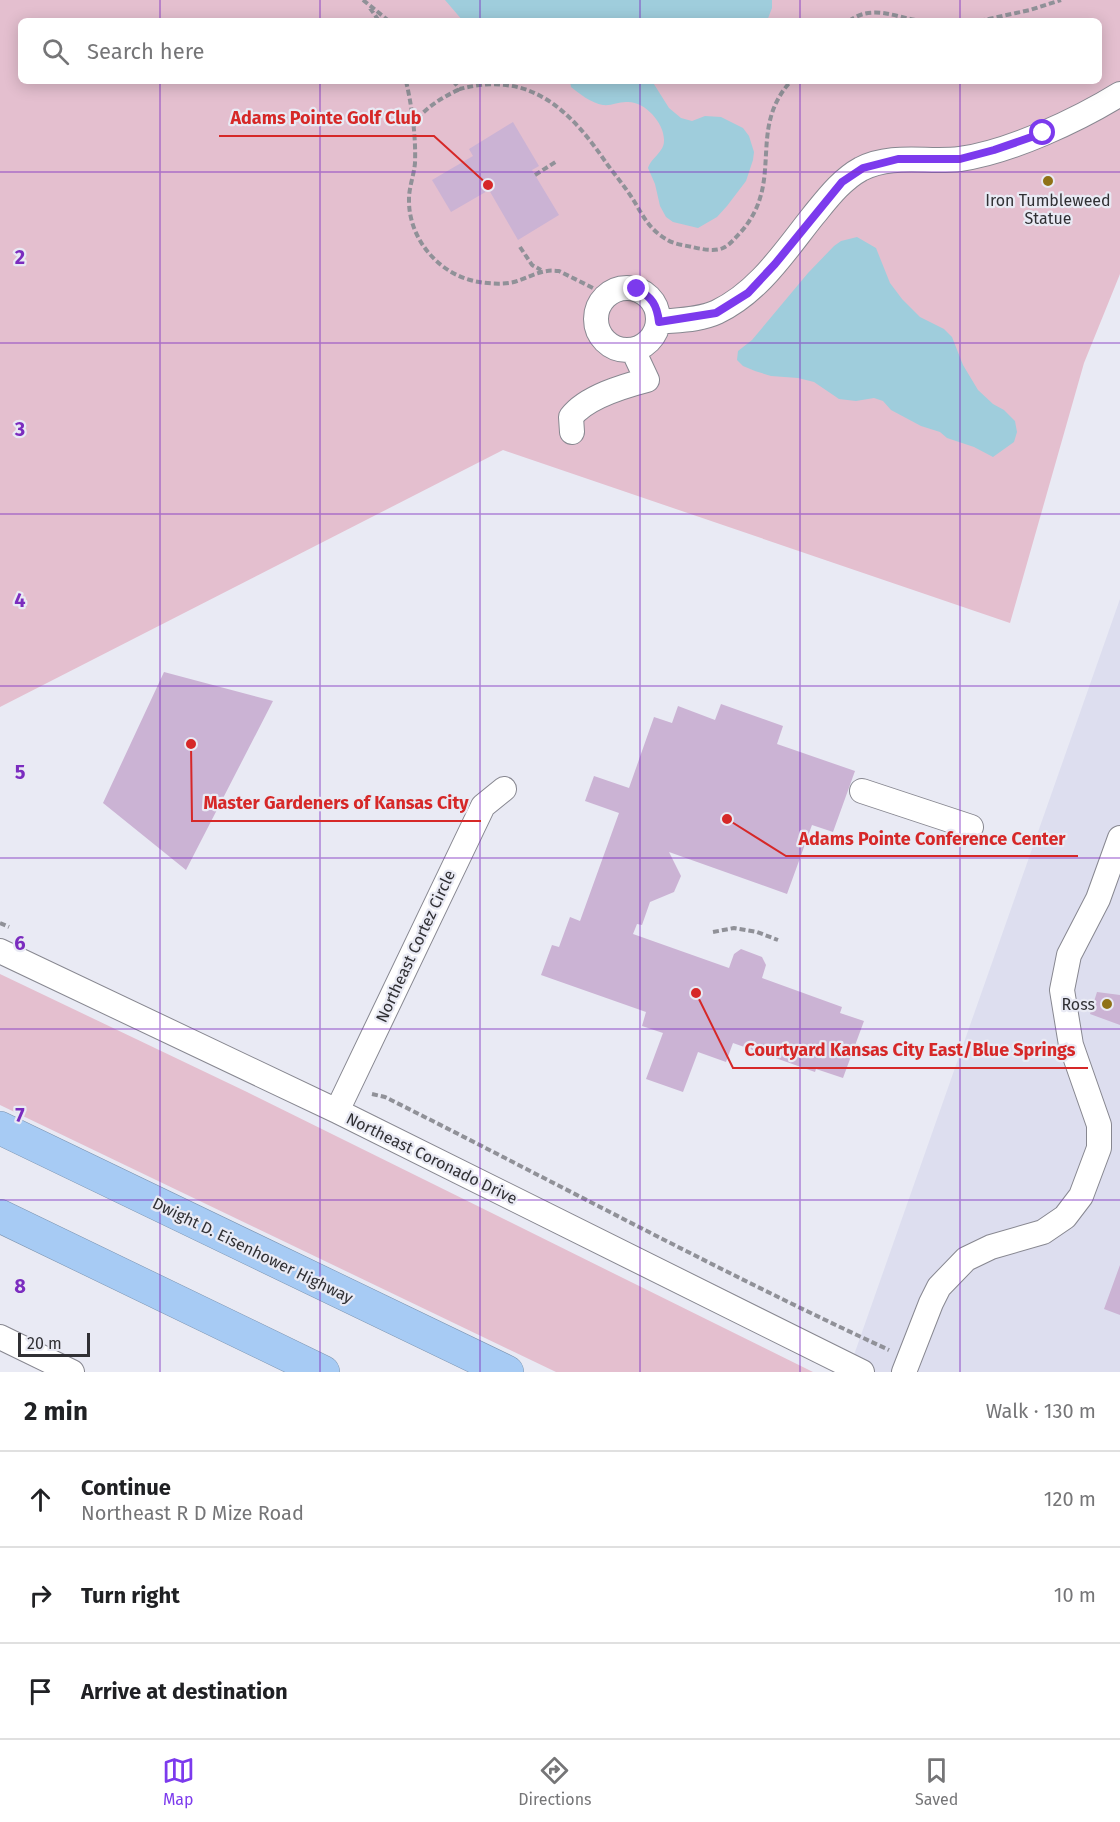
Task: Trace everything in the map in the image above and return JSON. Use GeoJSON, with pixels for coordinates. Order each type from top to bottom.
{"type":"FeatureCollection","features":[{"type":"Feature","properties":{"kind":"highway","name":"Dwight D. Eisenhower Highway"},"geometry":{"type":"LineString","coordinates":[[0,1128],[507,1372]]}},
{"type":"Feature","properties":{"kind":"highway"},"geometry":{"type":"LineString","coordinates":[[0,1216],[323,1372]]}},
{"type":"Feature","properties":{"kind":"street"},"geometry":{"type":"LineString","coordinates":[[659,322],[716,313],[748,293],[775,264],[842,182],[863,168],[898,159],[960,159],[994,150],[1043,133],[1120,94]]}},
{"type":"Feature","properties":{"kind":"street"},"geometry":{"type":"LineString","coordinates":[[627,288],[637,289],[654,302],[659,322],[657,332],[643,347],[622,350],[604,341],[598,333],[595,322],[600,302],[616,289],[627,288]]}},
{"type":"Feature","properties":{"kind":"street"},"geometry":{"type":"LineString","coordinates":[[572,432],[571,417],[577,410],[623,386],[647,380],[633,350]]}},
{"type":"Feature","properties":{"kind":"street","name":"Northeast Cortez Circle"},"geometry":{"type":"LineString","coordinates":[[337,1111],[483,806],[504,789]]}},
{"type":"Feature","properties":{"kind":"street"},"geometry":{"type":"LineString","coordinates":[[862,791],[970,826]]}},
{"type":"Feature","properties":{"kind":"street"},"geometry":{"type":"LineString","coordinates":[[904,1372],[939,1287],[966,1259],[1043,1232],[1065,1217],[1081,1196],[1099,1148],[1099,1125],[1071,1045],[1062,990],[1069,955],[1098,899],[1120,838]]}},
{"type":"Feature","properties":{"kind":"street","name":"Northeast Coronado Drive"},"geometry":{"type":"LineString","coordinates":[[0,951],[337,1111],[862,1372]]}},
{"type":"Feature","properties":{"kind":"street"},"geometry":{"type":"LineString","coordinates":[[0,1337],[72,1372]]}},
{"type":"Feature","properties":{"kind":"path"},"geometry":{"type":"LineString","coordinates":[[993,18],[1061,0]]}},
{"type":"Feature","properties":{"kind":"path"},"geometry":{"type":"LineString","coordinates":[[364,1],[377,18]]}},
{"type":"Feature","properties":{"kind":"path"},"geometry":{"type":"LineString","coordinates":[[364,1],[385,18]]}},
{"type":"Feature","properties":{"kind":"path"},"geometry":{"type":"LineString","coordinates":[[853,18],[858,14],[877,12],[906,18]]}},
{"type":"Feature","properties":{"kind":"path"},"geometry":{"type":"LineString","coordinates":[[406,84],[415,162],[409,199],[421,243],[444,269],[461,278],[493,284],[514,282],[542,270]]}},
{"type":"Feature","properties":{"kind":"path"},"geometry":{"type":"LineString","coordinates":[[456,84],[460,89]]}},
{"type":"Feature","properties":{"kind":"path"},"geometry":{"type":"LineString","coordinates":[[412,126],[418,116],[428,108],[460,89],[492,85],[507,86],[538,95],[573,119],[588,136],[634,201],[642,217],[660,235],[668,241],[680,244],[717,249],[728,245],[735,238],[758,207],[765,185],[768,122],[778,98],[789,84]]}},
{"type":"Feature","properties":{"kind":"path"},"geometry":{"type":"LineString","coordinates":[[535,175],[557,160]]}},
{"type":"Feature","properties":{"kind":"path"},"geometry":{"type":"LineString","coordinates":[[520,247],[532,265],[542,270],[559,271],[607,295]]}},
{"type":"Feature","properties":{"kind":"path"},"geometry":{"type":"LineString","coordinates":[[713,932],[734,928],[757,932],[778,940]]}},
{"type":"Feature","properties":{"kind":"path"},"geometry":{"type":"LineString","coordinates":[[385,1097],[880,1347]]}},
{"type":"Feature","properties":{"kind":"shaded area"},"geometry":{"type":"Polygon","coordinates":[[[0,0],[1120,0],[1120,274],[1084,363],[1010,623],[503,450],[0,707],[0,0]]]}},
{"type":"Feature","properties":{"kind":"shaded area"},"geometry":{"type":"Polygon","coordinates":[[[1120,599],[1120,1372],[848,1372],[1120,599]]]}},
{"type":"Feature","properties":{"kind":"shaded area"},"geometry":{"type":"Polygon","coordinates":[[[0,974],[247,1092],[813,1372],[556,1372],[0,1105],[0,974]]]}},
{"type":"Feature","properties":{"kind":"water"},"geometry":{"type":"Polygon","coordinates":[[[445,0],[772,0],[768,18],[460,18],[445,0]]]}},
{"type":"Feature","properties":{"kind":"water"},"geometry":{"type":"Polygon","coordinates":[[[570,84],[654,84],[669,108],[681,118],[692,121],[705,116],[721,117],[743,128],[749,136],[754,152],[746,181],[717,217],[698,228],[673,222],[666,217],[660,206],[655,184],[648,168],[660,152],[664,141],[657,120],[646,109],[633,102],[599,104],[571,87],[570,84]]]}},
{"type":"Feature","properties":{"kind":"water"},"geometry":{"type":"Polygon","coordinates":[[[857,237],[876,248],[890,283],[902,299],[920,317],[944,329],[952,337],[963,365],[978,390],[1015,421],[1017,432],[1014,442],[993,457],[974,447],[947,438],[940,432],[921,426],[891,410],[883,401],[874,398],[856,401],[839,399],[814,382],[771,376],[743,366],[737,360],[738,351],[752,340],[808,273],[834,246],[841,241],[857,237]]]}},
{"type":"Feature","properties":{"kind":"building"},"geometry":{"type":"Polygon","coordinates":[[[513,122],[539,166],[532,170],[559,215],[518,240],[489,190],[451,212],[432,180],[473,156],[469,149],[513,122]]]}},
{"type":"Feature","properties":{"kind":"building"},"geometry":{"type":"Polygon","coordinates":[[[164,672],[273,701],[186,870],[103,803],[164,672]]]}},
{"type":"Feature","properties":{"kind":"building"},"geometry":{"type":"Polygon","coordinates":[[[721,704],[783,726],[777,744],[855,771],[833,832],[812,825],[787,894],[669,852],[681,876],[674,892],[650,902],[642,925],[637,924],[633,934],[729,968],[734,954],[741,949],[762,957],[766,965],[762,978],[842,1007],[840,1013],[864,1021],[843,1078],[816,1069],[815,1072],[733,1043],[726,1062],[698,1052],[683,1092],[646,1079],[663,1033],[642,1026],[646,1012],[541,975],[552,945],[559,947],[570,917],[580,921],[619,813],[585,801],[594,776],[629,788],[654,717],[672,723],[678,706],[715,720],[721,704]]]}},
{"type":"Feature","properties":{"kind":"building","name":"Ross"},"geometry":{"type":"Polygon","coordinates":[[[1097,992],[1120,995],[1120,1025],[1090,1014],[1097,992]]]}},
{"type":"Feature","properties":{"kind":"building"},"geometry":{"type":"Polygon","coordinates":[[[1120,1265],[1120,1315],[1104,1309],[1120,1265]]]}},
{"type":"Feature","properties":{"kind":"place","name":"Iron Tumbleweed Statue"},"geometry":{"type":"Point","coordinates":[1048,181]}},
{"type":"Feature","properties":{"kind":"place","name":"Adams Pointe Golf Club"},"geometry":{"type":"Point","coordinates":[488,185]}},
{"type":"Feature","properties":{"kind":"place","name":"Master Gardeners of Kansas City"},"geometry":{"type":"Point","coordinates":[191,744]}},
{"type":"Feature","properties":{"kind":"place","name":"Adams Pointe Conference Center"},"geometry":{"type":"Point","coordinates":[727,819]}},
{"type":"Feature","properties":{"kind":"place","name":"Courtyard Kansas City East/Blue Springs"},"geometry":{"type":"Point","coordinates":[696,993]}},
{"type":"Feature","properties":{"kind":"place","name":"Ross"},"geometry":{"type":"Point","coordinates":[1107,1004]}},
{"type":"Feature","properties":{"kind":"route"},"geometry":{"type":"LineString","coordinates":[[637,289],[654,302],[659,322],[716,313],[748,293],[775,264],[842,182],[863,168],[898,159],[960,159],[1043,133]]}}]}
